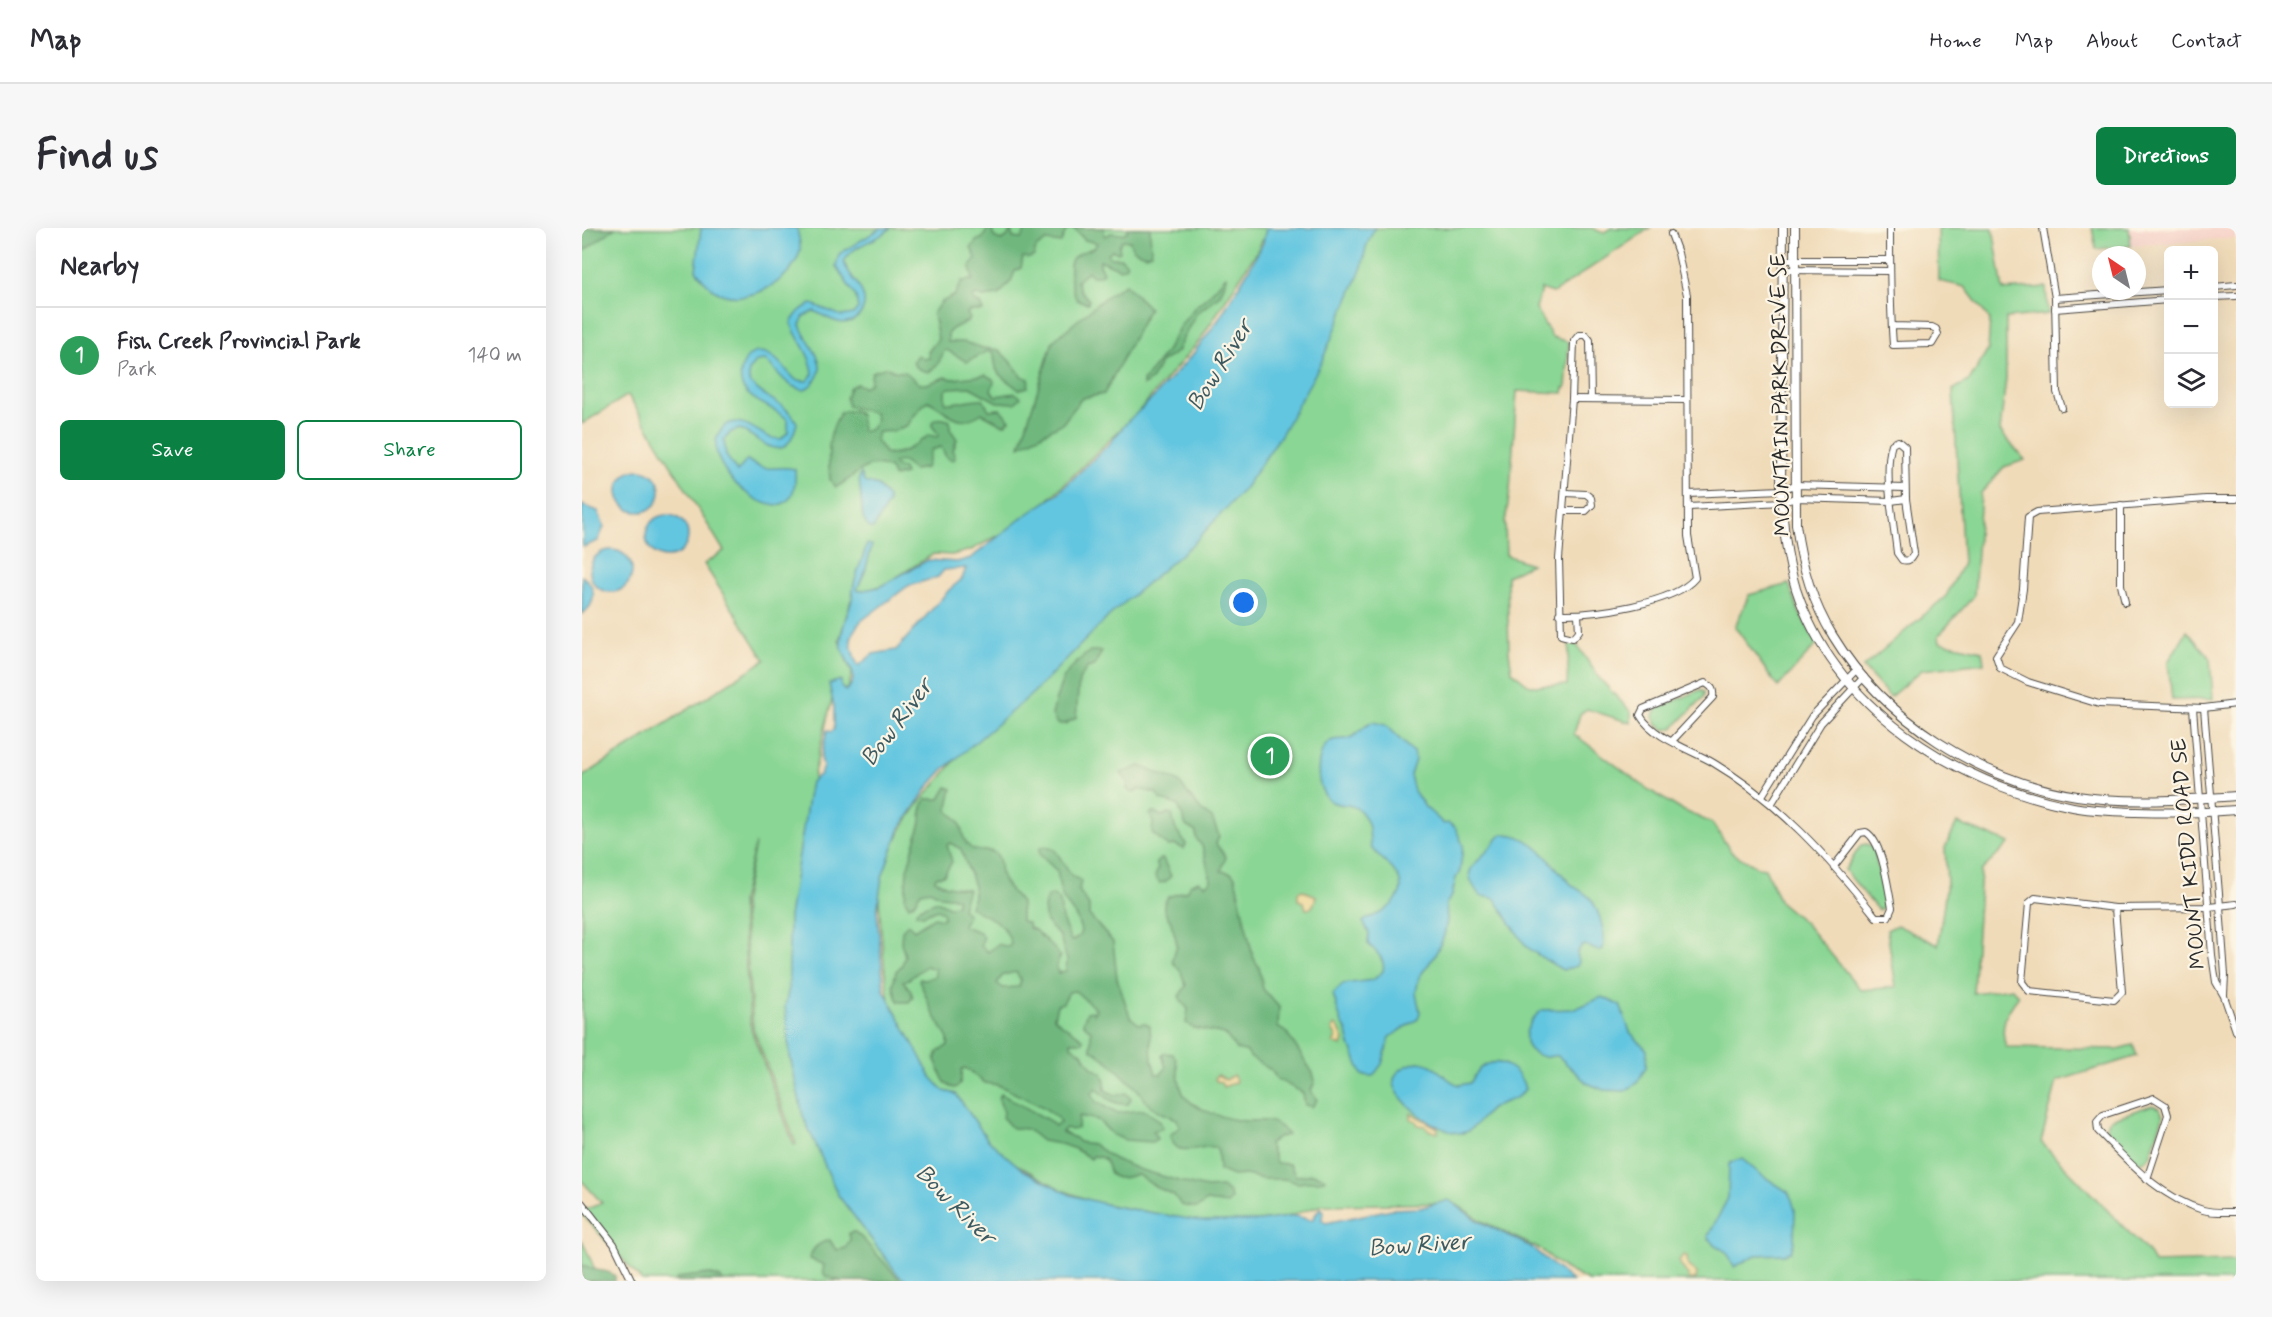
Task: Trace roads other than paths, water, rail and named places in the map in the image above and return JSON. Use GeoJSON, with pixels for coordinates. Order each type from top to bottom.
{"type":"FeatureCollection","features":[{"type":"Feature","properties":{"kind":"street","name":"MOUNTAIN PARK DRIVE SE"},"geometry":{"type":"LineString","coordinates":[[1783,228],[1781,490],[1786,550],[1797,591],[1821,640],[1854,687],[1894,724],[1937,756],[1990,783],[2037,799],[2075,808],[2114,811],[2200,813],[2236,810]]}},
{"type":"Feature","properties":{"kind":"street","name":"MOUNTAIN PARK DRIVE SE"},"geometry":{"type":"LineString","coordinates":[[1796,228],[1796,498],[1799,548],[1810,587],[1832,634],[1857,669],[1887,701],[1913,723],[1944,745],[1993,772],[2077,796],[2121,800],[2236,796]]}},
{"type":"Feature","properties":{"kind":"street"},"geometry":{"type":"LineString","coordinates":[[1890,228],[1889,271],[1893,345],[1932,344],[1938,334],[1936,328],[1932,327],[1892,326]]}},
{"type":"Feature","properties":{"kind":"street"},"geometry":{"type":"LineString","coordinates":[[2043,228],[2055,298],[2057,392],[2062,408]]}},
{"type":"Feature","properties":{"kind":"street"},"geometry":{"type":"LineString","coordinates":[[1559,614],[1578,615],[1645,604],[1689,586],[1695,578],[1688,536],[1687,294],[1678,253],[1671,234]]}},
{"type":"Feature","properties":{"kind":"street"},"geometry":{"type":"LineString","coordinates":[[1783,260],[1890,260]]}},
{"type":"Feature","properties":{"kind":"street"},"geometry":{"type":"LineString","coordinates":[[1783,270],[1889,271]]}},
{"type":"Feature","properties":{"kind":"street"},"geometry":{"type":"LineString","coordinates":[[2218,286],[2236,285]]}},
{"type":"Feature","properties":{"kind":"street"},"geometry":{"type":"LineString","coordinates":[[2055,298],[2164,290]]}},
{"type":"Feature","properties":{"kind":"street"},"geometry":{"type":"LineString","coordinates":[[2218,297],[2236,296]]}},
{"type":"Feature","properties":{"kind":"street"},"geometry":{"type":"LineString","coordinates":[[2055,309],[2164,300]]}},
{"type":"Feature","properties":{"kind":"street"},"geometry":{"type":"LineString","coordinates":[[1578,615],[1579,631],[1574,638],[1561,635],[1559,559],[1566,493],[1574,341],[1579,335],[1586,335],[1590,340],[1591,399]]}},
{"type":"Feature","properties":{"kind":"street"},"geometry":{"type":"LineString","coordinates":[[1572,399],[1686,400]]}},
{"type":"Feature","properties":{"kind":"street"},"geometry":{"type":"LineString","coordinates":[[1898,441],[1905,447],[1905,488],[1914,553],[1911,559],[1906,561],[1902,560],[1897,553],[1890,488],[1890,450],[1892,444],[1898,441]]}},
{"type":"Feature","properties":{"kind":"street"},"geometry":{"type":"LineString","coordinates":[[1688,494],[1781,490],[1796,485],[1905,488]]}},
{"type":"Feature","properties":{"kind":"street"},"geometry":{"type":"LineString","coordinates":[[1564,511],[1586,511],[1592,505],[1591,498],[1586,494],[1566,493]]}},
{"type":"Feature","properties":{"kind":"street"},"geometry":{"type":"LineString","coordinates":[[1689,507],[1782,502],[1796,498],[1891,501],[1906,499]]}},
{"type":"Feature","properties":{"kind":"street"},"geometry":{"type":"LineString","coordinates":[[2236,499],[2206,499],[2037,512],[2028,517],[2023,589],[2018,622],[1996,656],[2000,668],[2028,682],[2099,704],[2193,708],[2236,704]]}},
{"type":"Feature","properties":{"kind":"street"},"geometry":{"type":"LineString","coordinates":[[2121,505],[2121,585],[2125,602]]}},
{"type":"Feature","properties":{"kind":"street"},"geometry":{"type":"LineString","coordinates":[[1762,796],[1812,716],[1857,669]]}},
{"type":"Feature","properties":{"kind":"street"},"geometry":{"type":"LineString","coordinates":[[1772,803],[1821,723],[1864,677]]}},
{"type":"Feature","properties":{"kind":"street"},"geometry":{"type":"LineString","coordinates":[[1672,741],[1713,697],[1714,691],[1711,686],[1705,683],[1643,709],[1640,715],[1646,725],[1672,741],[1714,763],[1772,803],[1835,866],[1876,917],[1888,917],[1892,908],[1878,846],[1871,835],[1866,832],[1860,833],[1835,866]]}},
{"type":"Feature","properties":{"kind":"street","name":"MOUNT KIDD ROAD SE"},"geometry":{"type":"LineString","coordinates":[[2193,708],[2200,813],[2216,982],[2224,996],[2236,1031]]}},
{"type":"Feature","properties":{"kind":"street","name":"MOUNT KIDD ROAD SE"},"geometry":{"type":"LineString","coordinates":[[2204,708],[2225,975],[2224,996]]}},
{"type":"Feature","properties":{"kind":"street"},"geometry":{"type":"LineString","coordinates":[[1796,739],[1807,744]]}},
{"type":"Feature","properties":{"kind":"street"},"geometry":{"type":"LineString","coordinates":[[2115,908],[2122,993],[2114,1000],[2029,991],[2025,988],[2022,982],[2029,903],[2035,898],[2115,908],[2209,907],[2236,904]]}},
{"type":"Feature","properties":{"kind":"street"},"geometry":{"type":"LineString","coordinates":[[2147,1179],[2168,1115],[2165,1105],[2154,1098],[2103,1115],[2097,1122],[2098,1131],[2147,1179],[2172,1196],[2204,1210],[2236,1211]]}},
{"type":"Feature","properties":{"kind":"street"},"geometry":{"type":"LineString","coordinates":[[582,1203],[614,1244],[632,1281]]}},
{"type":"Feature","properties":{"kind":"water"},"geometry":{"type":"Polygon","coordinates":[[[701,228],[797,228],[800,251],[788,273],[778,282],[753,294],[727,295],[712,289],[696,270],[701,228]]]}},
{"type":"Feature","properties":{"kind":"water"},"geometry":{"type":"Polygon","coordinates":[[[881,228],[891,228],[853,251],[844,262],[863,295],[864,307],[858,317],[841,323],[814,311],[804,316],[800,325],[820,366],[814,381],[805,390],[798,389],[788,383],[765,360],[757,361],[749,371],[749,381],[754,387],[787,410],[797,423],[792,437],[786,445],[780,448],[765,445],[740,429],[731,432],[724,440],[726,455],[737,472],[747,460],[766,468],[795,469],[792,493],[782,504],[767,504],[750,496],[734,482],[722,465],[716,447],[720,432],[730,423],[737,422],[750,426],[774,438],[781,439],[788,432],[788,420],[752,398],[743,388],[740,377],[743,365],[754,353],[765,353],[775,359],[796,380],[807,381],[813,374],[812,367],[791,323],[800,311],[812,304],[842,316],[853,314],[858,308],[856,297],[836,266],[839,254],[881,228]]]}},
{"type":"Feature","properties":{"kind":"water","name":"Bow River"},"geometry":{"type":"Polygon","coordinates":[[[1266,228],[1376,228],[1366,247],[1362,267],[1321,363],[1281,435],[1244,489],[1194,543],[1110,615],[1032,694],[943,770],[928,787],[900,828],[882,877],[877,912],[884,990],[931,1077],[944,1091],[956,1094],[988,1140],[1023,1170],[1071,1195],[1113,1206],[1201,1221],[1260,1221],[1295,1216],[1312,1220],[1320,1208],[1323,1211],[1322,1220],[1326,1223],[1392,1209],[1420,1208],[1449,1200],[1477,1220],[1531,1247],[1572,1281],[907,1281],[899,1276],[838,1195],[803,1116],[790,1057],[785,1006],[789,988],[789,917],[809,792],[811,782],[820,774],[823,767],[821,757],[827,730],[831,732],[834,729],[834,707],[829,684],[841,680],[841,687],[845,691],[853,680],[851,668],[842,650],[841,639],[852,601],[855,579],[867,544],[872,545],[865,572],[857,589],[859,591],[879,587],[928,560],[957,562],[971,558],[1023,517],[1056,495],[1110,443],[1193,354],[1219,319],[1263,243],[1266,228]],[[966,568],[944,570],[938,577],[908,586],[861,621],[851,637],[853,653],[858,666],[873,654],[896,650],[949,590],[962,579],[966,568]]]}},
{"type":"Feature","properties":{"kind":"water"},"geometry":{"type":"Polygon","coordinates":[[[639,470],[654,476],[660,491],[654,506],[639,512],[624,506],[618,491],[624,476],[639,470]]]}},
{"type":"Feature","properties":{"kind":"water"},"geometry":{"type":"Polygon","coordinates":[[[861,473],[864,482],[878,486],[888,498],[888,503],[873,529],[868,527],[863,518],[859,478],[861,473]]]}},
{"type":"Feature","properties":{"kind":"water"},"geometry":{"type":"Polygon","coordinates":[[[582,505],[598,511],[604,527],[598,541],[583,547],[582,505]]]}},
{"type":"Feature","properties":{"kind":"water"},"geometry":{"type":"Polygon","coordinates":[[[667,515],[682,521],[688,536],[682,551],[667,557],[652,551],[646,536],[652,521],[667,515]]]}},
{"type":"Feature","properties":{"kind":"water"},"geometry":{"type":"Polygon","coordinates":[[[611,550],[626,556],[632,571],[626,586],[611,592],[596,586],[590,571],[596,556],[611,550]]]}},
{"type":"Feature","properties":{"kind":"water"},"geometry":{"type":"Polygon","coordinates":[[[582,576],[593,590],[593,600],[582,614],[582,576]]]}},
{"type":"Feature","properties":{"kind":"water"},"geometry":{"type":"Polygon","coordinates":[[[1373,722],[1385,725],[1413,752],[1415,760],[1410,775],[1414,791],[1425,807],[1444,824],[1448,823],[1455,827],[1463,845],[1460,871],[1452,895],[1446,904],[1447,921],[1444,936],[1434,957],[1419,977],[1416,993],[1420,1012],[1418,1019],[1390,1037],[1382,1064],[1373,1076],[1362,1075],[1333,994],[1343,984],[1373,980],[1383,971],[1382,959],[1368,944],[1369,933],[1363,922],[1384,911],[1394,902],[1400,894],[1401,886],[1394,871],[1371,848],[1365,817],[1355,807],[1332,802],[1326,797],[1322,791],[1318,774],[1320,756],[1328,743],[1333,740],[1350,738],[1373,722]]]}},
{"type":"Feature","properties":{"kind":"water"},"geometry":{"type":"Polygon","coordinates":[[[1502,834],[1523,838],[1532,844],[1572,885],[1591,899],[1602,923],[1603,949],[1598,951],[1585,945],[1581,946],[1577,953],[1579,962],[1577,966],[1563,970],[1527,947],[1495,899],[1480,896],[1471,881],[1470,872],[1475,863],[1502,834]]]}},
{"type":"Feature","properties":{"kind":"water"},"geometry":{"type":"Polygon","coordinates":[[[1602,997],[1620,1005],[1630,1032],[1647,1050],[1646,1067],[1637,1083],[1625,1091],[1604,1090],[1587,1083],[1558,1056],[1546,1057],[1535,1054],[1526,1043],[1527,1029],[1542,1010],[1575,1009],[1602,997]]]}},
{"type":"Feature","properties":{"kind":"water"},"geometry":{"type":"Polygon","coordinates":[[[1417,1062],[1430,1065],[1459,1085],[1470,1083],[1479,1070],[1488,1064],[1502,1063],[1514,1070],[1525,1089],[1515,1099],[1490,1110],[1474,1127],[1466,1132],[1457,1133],[1435,1125],[1423,1117],[1403,1100],[1397,1090],[1394,1078],[1398,1072],[1417,1062]]]}},
{"type":"Feature","properties":{"kind":"water"},"geometry":{"type":"Polygon","coordinates":[[[1742,1159],[1788,1192],[1795,1210],[1794,1242],[1791,1252],[1756,1255],[1734,1267],[1727,1253],[1713,1244],[1708,1236],[1728,1198],[1729,1164],[1742,1159]]]}},
{"type":"Feature","properties":{"kind":"place","name":"Fish Creek Provincial Park"},"geometry":{"type":"Point","coordinates":[1270,756]}}]}
